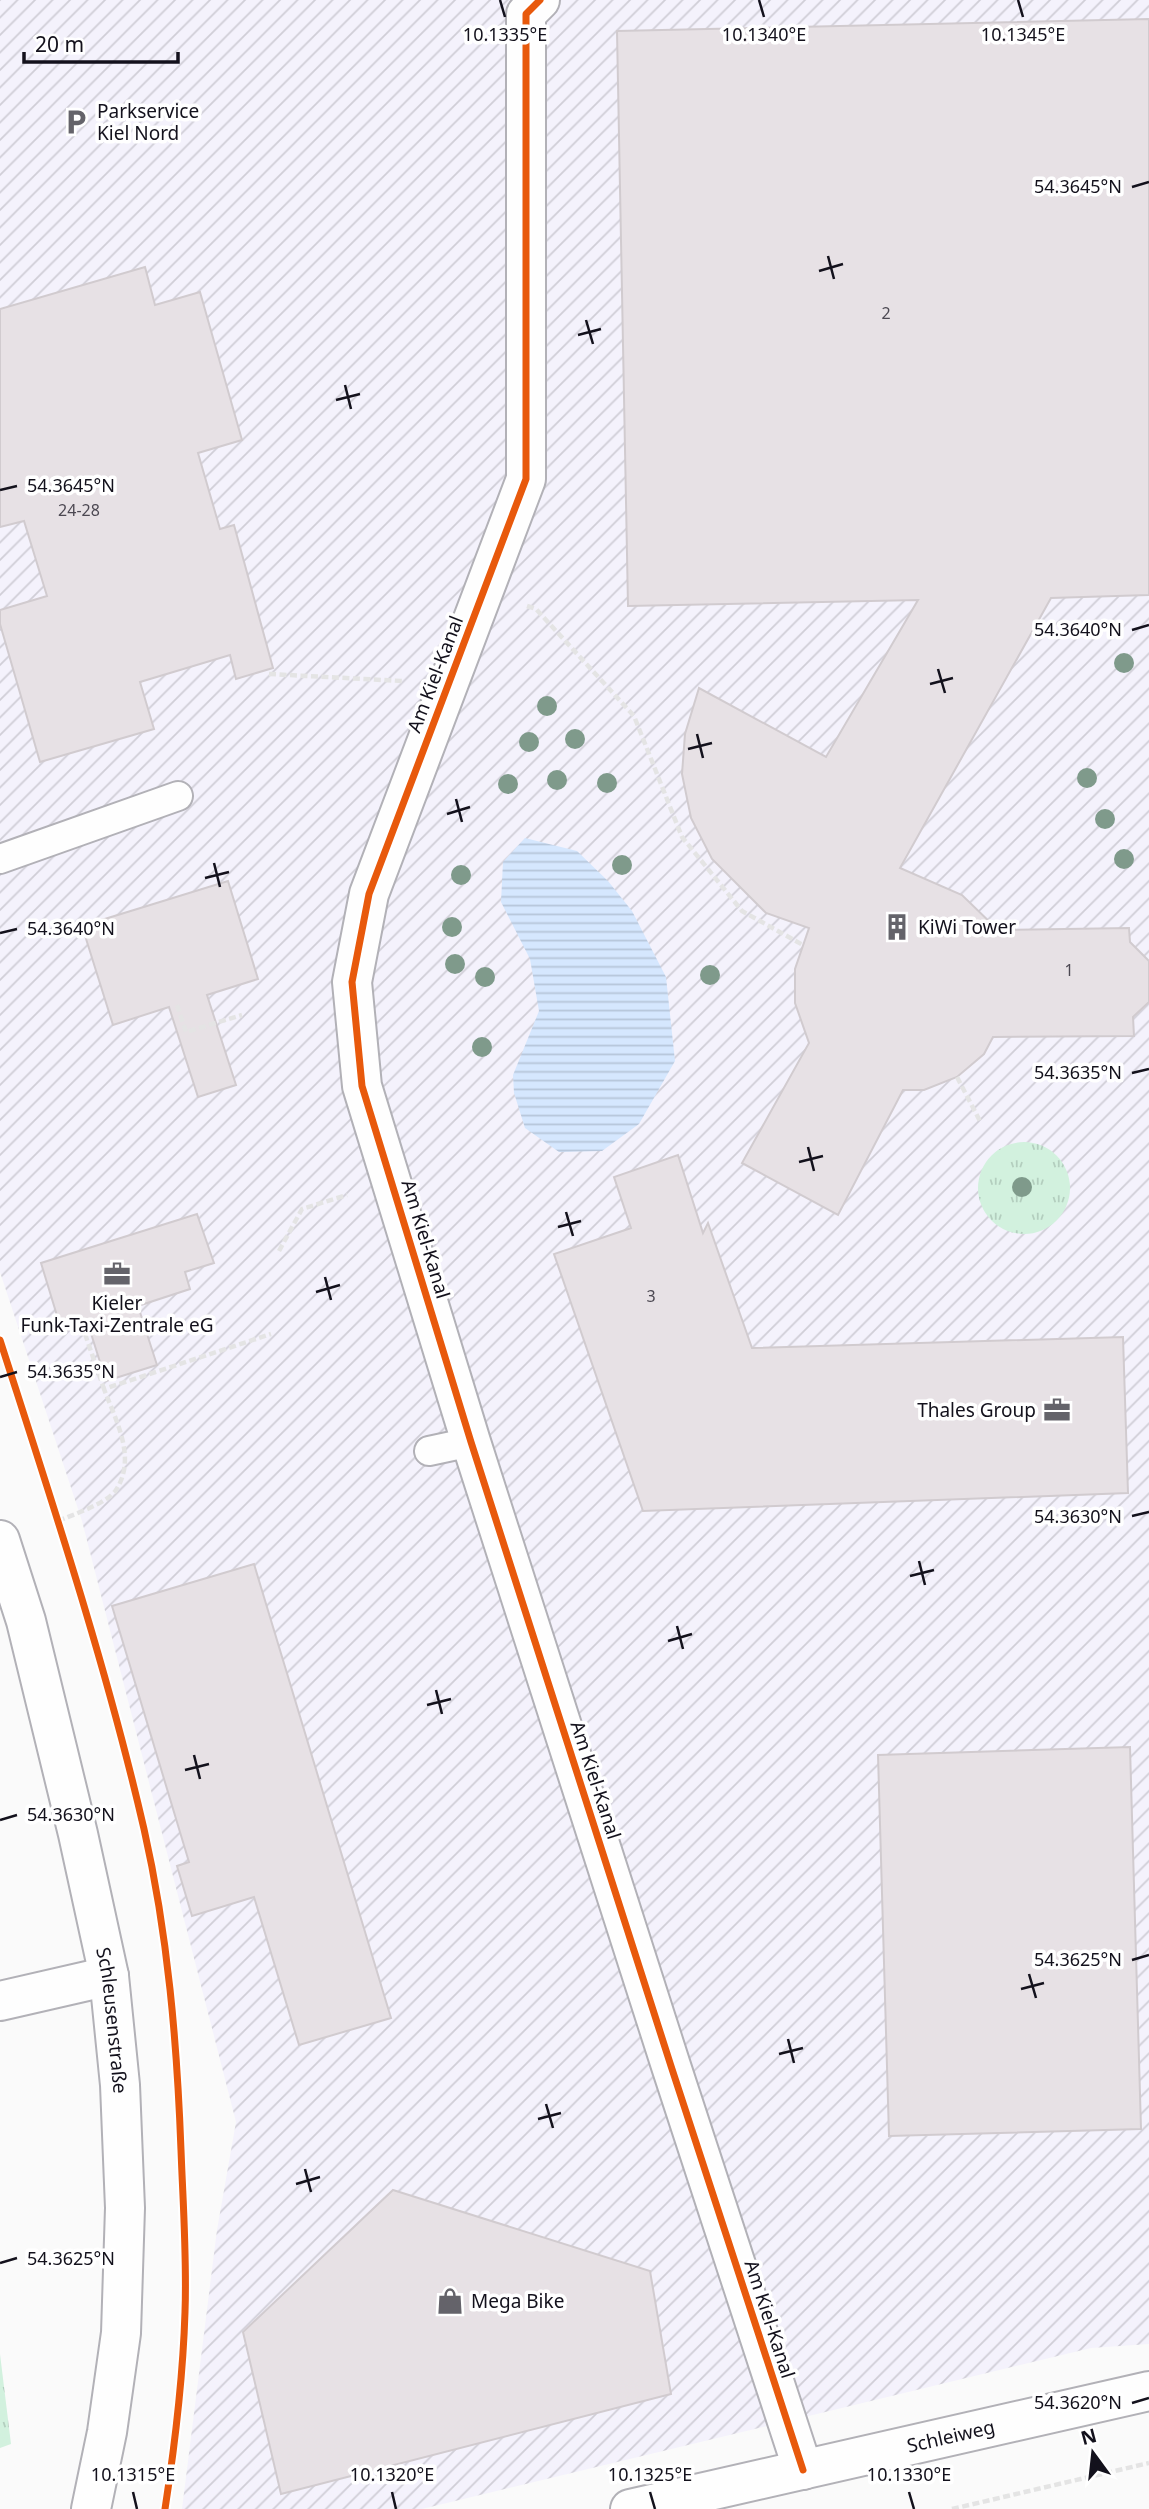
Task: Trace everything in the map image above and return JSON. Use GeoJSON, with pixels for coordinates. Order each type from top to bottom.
{"type":"FeatureCollection","features":[{"type":"Feature","properties":{"kind":"street","name":"Am Kiel-Kanal"},"geometry":{"type":"LineString","coordinates":[[540,0],[526,14],[526,479],[369,894],[352,982],[362,1086],[471,1442],[654,2016],[803,2470]]}},
{"type":"Feature","properties":{"kind":"street","name":"Schleusenstraße"},"geometry":{"type":"LineString","coordinates":[[0,1540],[26,1621],[78,1834],[109,1976],[120,2085],[125,2208],[121,2333],[109,2420],[91,2509]]}},
{"type":"Feature","properties":{"kind":"street"},"geometry":{"type":"LineString","coordinates":[[0,2001],[109,1976]]}},
{"type":"Feature","properties":{"kind":"street","name":"Schleiweg"},"geometry":{"type":"LineString","coordinates":[[630,2509],[1149,2391]]}},
{"type":"Feature","properties":{"kind":"lane"},"geometry":{"type":"LineString","coordinates":[[0,859],[178,796]]}},
{"type":"Feature","properties":{"kind":"lane"},"geometry":{"type":"LineString","coordinates":[[429,1451],[471,1442]]}},
{"type":"Feature","properties":{"kind":"path"},"geometry":{"type":"LineString","coordinates":[[484,590],[536,609],[634,716],[682,837],[742,911],[803,945]]}},
{"type":"Feature","properties":{"kind":"path"},"geometry":{"type":"LineString","coordinates":[[269,674],[449,684]]}},
{"type":"Feature","properties":{"kind":"path"},"geometry":{"type":"LineString","coordinates":[[177,1005],[186,1032],[242,1015]]}},
{"type":"Feature","properties":{"kind":"path"},"geometry":{"type":"LineString","coordinates":[[957,1077],[981,1123]]}},
{"type":"Feature","properties":{"kind":"path"},"geometry":{"type":"LineString","coordinates":[[279,1251],[302,1209],[391,1181]]}},
{"type":"Feature","properties":{"kind":"path"},"geometry":{"type":"LineString","coordinates":[[58,1521],[87,1509],[116,1492],[127,1460],[121,1433],[86,1334]]}},
{"type":"Feature","properties":{"kind":"path"},"geometry":{"type":"LineString","coordinates":[[104,1389],[271,1334]]}},
{"type":"Feature","properties":{"kind":"path"},"geometry":{"type":"LineString","coordinates":[[952,2509],[1149,2463]]}},
{"type":"Feature","properties":{"kind":"shaded area"},"geometry":{"type":"Polygon","coordinates":[[[0,0],[1149,0],[1149,2344],[1091,2348],[422,2509],[182,2509],[217,2230],[236,2122],[82,1521],[0,1272],[0,0]]]}},
{"type":"Feature","properties":{"kind":"green space"},"geometry":{"type":"Polygon","coordinates":[[[1024,1142],[1042,1145],[1057,1155],[1067,1170],[1070,1188],[1067,1206],[1057,1221],[1042,1231],[1024,1234],[1006,1231],[991,1221],[981,1206],[978,1188],[981,1170],[991,1155],[1006,1145],[1024,1142]]]}},
{"type":"Feature","properties":{"kind":"green space"},"geometry":{"type":"Polygon","coordinates":[[[0,2354],[11,2444],[0,2448],[0,2354]]]}},
{"type":"Feature","properties":{"kind":"water"},"geometry":{"type":"Polygon","coordinates":[[[525,838],[577,851],[608,881],[632,911],[666,977],[675,1061],[639,1124],[602,1151],[559,1152],[525,1128],[514,1093],[513,1075],[539,1011],[530,959],[501,902],[503,862],[525,838]]]}},
{"type":"Feature","properties":{"kind":"building"},"geometry":{"type":"Polygon","coordinates":[[[1149,19],[1149,595],[1051,598],[900,868],[962,895],[998,930],[1129,928],[1130,942],[1149,961],[1149,1002],[1133,1017],[1134,1036],[993,1037],[984,1054],[957,1077],[924,1090],[903,1090],[838,1215],[742,1163],[809,1043],[795,1003],[795,969],[809,928],[766,913],[712,859],[691,818],[682,774],[685,734],[699,688],[826,757],[918,600],[628,606],[617,31],[1149,19]]]}},
{"type":"Feature","properties":{"kind":"building"},"geometry":{"type":"Polygon","coordinates":[[[145,267],[155,305],[200,292],[242,440],[198,453],[220,529],[234,525],[273,668],[236,679],[230,655],[140,682],[154,729],[40,762],[0,624],[0,610],[47,596],[24,521],[0,527],[0,309],[145,267]]]}},
{"type":"Feature","properties":{"kind":"building"},"geometry":{"type":"Polygon","coordinates":[[[228,881],[258,979],[207,995],[236,1085],[198,1097],[169,1007],[113,1025],[82,926],[228,881]]]}},
{"type":"Feature","properties":{"kind":"building"},"geometry":{"type":"Polygon","coordinates":[[[678,1155],[703,1233],[708,1223],[752,1348],[1123,1337],[1128,1493],[643,1511],[554,1254],[631,1228],[614,1177],[678,1155]]]}},
{"type":"Feature","properties":{"kind":"building"},"geometry":{"type":"Polygon","coordinates":[[[197,1214],[214,1263],[185,1272],[190,1289],[138,1306],[157,1365],[106,1381],[88,1324],[62,1332],[41,1263],[197,1214]]]}},
{"type":"Feature","properties":{"kind":"building"},"geometry":{"type":"Polygon","coordinates":[[[254,1564],[391,2018],[299,2045],[254,1897],[192,1916],[177,1866],[189,1862],[112,1606],[254,1564]]]}},
{"type":"Feature","properties":{"kind":"building"},"geometry":{"type":"Polygon","coordinates":[[[1130,1747],[1141,2129],[889,2136],[878,1755],[1130,1747]]]}},
{"type":"Feature","properties":{"kind":"building"},"geometry":{"type":"Polygon","coordinates":[[[393,2190],[650,2271],[671,2394],[281,2494],[243,2332],[393,2190]]]}},
{"type":"Feature","properties":{"kind":"cycle path"},"geometry":{"type":"LineString","coordinates":[[540,0],[526,14],[526,479],[369,894],[352,982],[362,1086],[471,1442],[803,2470]]}},
{"type":"Feature","properties":{"kind":"cycle path"},"geometry":{"type":"LineString","coordinates":[[0,1340],[113,1706],[144,1829],[165,1949],[177,2070],[186,2272],[180,2386],[165,2509]]}},
{"type":"Feature","properties":{"kind":"place","name":"Parkservice Kiel Nord"},"geometry":{"type":"Point","coordinates":[76,122]}},
{"type":"Feature","properties":{"kind":"place","name":"KiWi Tower"},"geometry":{"type":"Point","coordinates":[897,927]}},
{"type":"Feature","properties":{"kind":"place","name":"Kieler Funk-Taxi-Zentrale eG"},"geometry":{"type":"Point","coordinates":[117,1274]}},
{"type":"Feature","properties":{"kind":"place","name":"Thales Group"},"geometry":{"type":"Point","coordinates":[1057,1410]}},
{"type":"Feature","properties":{"kind":"place","name":"Mega Bike"},"geometry":{"type":"Point","coordinates":[450,2301]}}]}
